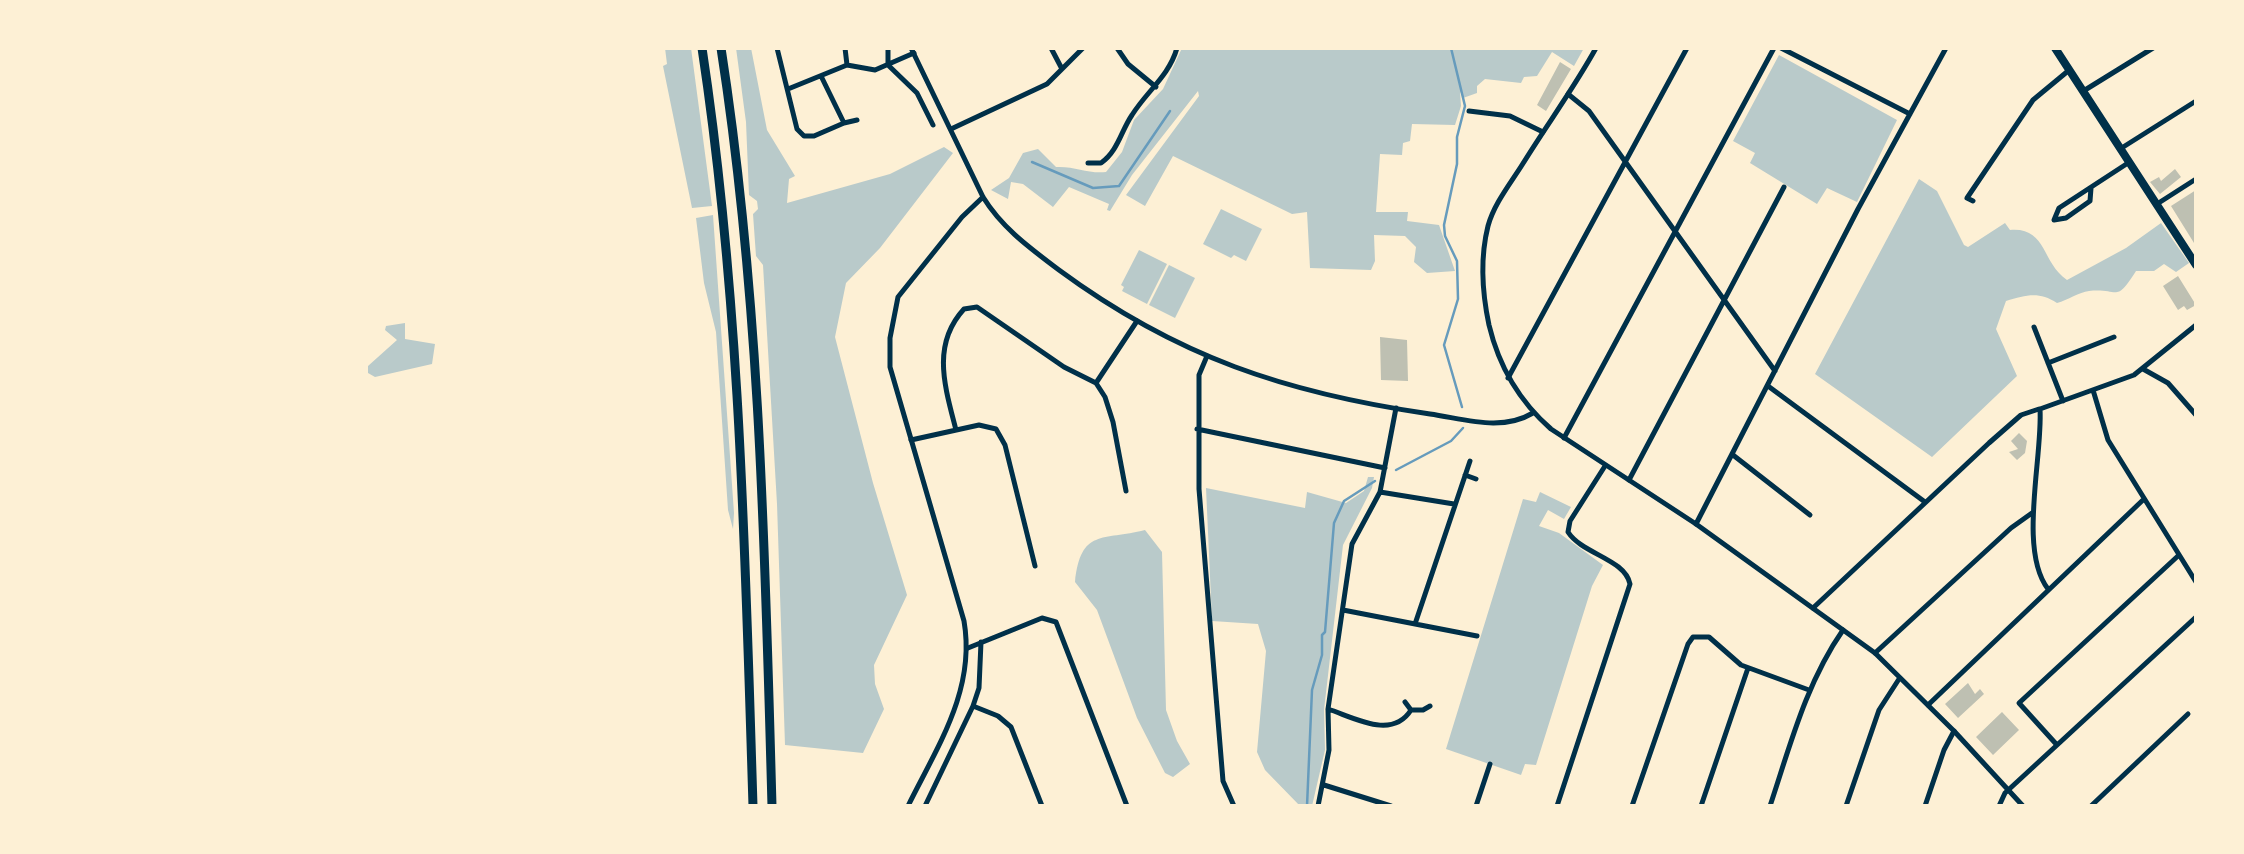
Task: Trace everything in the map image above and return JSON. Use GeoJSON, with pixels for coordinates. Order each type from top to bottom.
{"type":"FeatureCollection","features":[{"type":"Feature","properties":{"kind":"highway"},"geometry":{"type":"LineString","coordinates":[[702,48],[726,222],[738,373],[753,806]]}},
{"type":"Feature","properties":{"kind":"highway"},"geometry":{"type":"LineString","coordinates":[[722,48],[744,220],[758,390],[772,806]]}},
{"type":"Feature","properties":{"kind":"main road"},"geometry":{"type":"LineString","coordinates":[[2055,48],[2155,206],[2195,259]]}},
{"type":"Feature","properties":{"kind":"street"},"geometry":{"type":"LineString","coordinates":[[776,48],[797,129],[802,134],[814,136],[857,120]]}},
{"type":"Feature","properties":{"kind":"street"},"geometry":{"type":"LineString","coordinates":[[845,48],[847,65]]}},
{"type":"Feature","properties":{"kind":"street"},"geometry":{"type":"LineString","coordinates":[[888,48],[888,65],[917,93],[933,125]]}},
{"type":"Feature","properties":{"kind":"street"},"geometry":{"type":"LineString","coordinates":[[1051,48],[1062,69]]}},
{"type":"Feature","properties":{"kind":"street"},"geometry":{"type":"LineString","coordinates":[[950,129],[1043,86],[1083,48]]}},
{"type":"Feature","properties":{"kind":"street"},"geometry":{"type":"LineString","coordinates":[[1116,48],[1128,64],[1156,87]]}},
{"type":"Feature","properties":{"kind":"street"},"geometry":{"type":"LineString","coordinates":[[1088,163],[1102,163],[1112,154],[1132,114],[1174,62],[1177,48]]}},
{"type":"Feature","properties":{"kind":"street"},"geometry":{"type":"LineString","coordinates":[[1596,48],[1488,224],[1482,273],[1487,313],[1508,378],[1533,413],[1564,438],[1696,524],[1875,653],[2023,806]]}},
{"type":"Feature","properties":{"kind":"street"},"geometry":{"type":"LineString","coordinates":[[1508,378],[1687,48]]}},
{"type":"Feature","properties":{"kind":"street"},"geometry":{"type":"LineString","coordinates":[[1564,438],[1674,230],[1778,48],[1910,114]]}},
{"type":"Feature","properties":{"kind":"street"},"geometry":{"type":"LineString","coordinates":[[1696,524],[1946,48]]}},
{"type":"Feature","properties":{"kind":"street"},"geometry":{"type":"LineString","coordinates":[[2085,90],[2153,48]]}},
{"type":"Feature","properties":{"kind":"street"},"geometry":{"type":"LineString","coordinates":[[788,89],[847,65],[866,71],[888,65],[912,50],[982,197],[1014,235],[1077,283],[1138,321],[1207,356],[1280,384],[1331,398],[1503,424],[1533,413]]}},
{"type":"Feature","properties":{"kind":"street"},"geometry":{"type":"LineString","coordinates":[[1973,202],[1966,198],[2034,100],[2071,69]]}},
{"type":"Feature","properties":{"kind":"street"},"geometry":{"type":"LineString","coordinates":[[822,78],[844,124]]}},
{"type":"Feature","properties":{"kind":"street"},"geometry":{"type":"LineString","coordinates":[[1568,94],[1589,111],[1775,371]]}},
{"type":"Feature","properties":{"kind":"street"},"geometry":{"type":"LineString","coordinates":[[2120,149],[2196,100]]}},
{"type":"Feature","properties":{"kind":"street"},"geometry":{"type":"LineString","coordinates":[[1469,111],[1510,116],[1542,132]]}},
{"type":"Feature","properties":{"kind":"street"},"geometry":{"type":"LineString","coordinates":[[2091,188],[2090,201],[2066,218],[2054,220],[2058,208],[2128,163]]}},
{"type":"Feature","properties":{"kind":"street"},"geometry":{"type":"LineString","coordinates":[[2155,206],[2196,179]]}},
{"type":"Feature","properties":{"kind":"street"},"geometry":{"type":"LineString","coordinates":[[1628,480],[1784,186]]}},
{"type":"Feature","properties":{"kind":"street"},"geometry":{"type":"LineString","coordinates":[[908,806],[958,703],[968,648],[964,621],[890,367],[892,318],[898,298],[982,197]]}},
{"type":"Feature","properties":{"kind":"street"},"geometry":{"type":"LineString","coordinates":[[956,430],[941,370],[942,353],[955,319],[964,309],[977,307],[1064,367],[1096,383],[1105,397],[1112,422],[1126,492]]}},
{"type":"Feature","properties":{"kind":"street"},"geometry":{"type":"LineString","coordinates":[[1096,383],[1138,321]]}},
{"type":"Feature","properties":{"kind":"street"},"geometry":{"type":"LineString","coordinates":[[1813,608],[2021,416],[2143,369],[2196,325]]}},
{"type":"Feature","properties":{"kind":"street"},"geometry":{"type":"LineString","coordinates":[[2034,327],[2063,400]]}},
{"type":"Feature","properties":{"kind":"street"},"geometry":{"type":"LineString","coordinates":[[2048,363],[2114,337]]}},
{"type":"Feature","properties":{"kind":"street"},"geometry":{"type":"LineString","coordinates":[[1207,356],[1199,374],[1198,489],[1222,781],[1234,806]]}},
{"type":"Feature","properties":{"kind":"street"},"geometry":{"type":"LineString","coordinates":[[2143,369],[2168,383],[2196,415]]}},
{"type":"Feature","properties":{"kind":"street"},"geometry":{"type":"LineString","coordinates":[[1768,386],[1925,502]]}},
{"type":"Feature","properties":{"kind":"street"},"geometry":{"type":"LineString","coordinates":[[2093,390],[2108,440],[2196,582]]}},
{"type":"Feature","properties":{"kind":"street"},"geometry":{"type":"LineString","coordinates":[[1318,806],[1329,750],[1328,709],[1352,544],[1380,492],[1396,408]]}},
{"type":"Feature","properties":{"kind":"street"},"geometry":{"type":"LineString","coordinates":[[2040,408],[2032,513],[2040,574],[2048,590]]}},
{"type":"Feature","properties":{"kind":"street"},"geometry":{"type":"LineString","coordinates":[[910,440],[980,425],[996,429],[1005,445],[1035,566]]}},
{"type":"Feature","properties":{"kind":"street"},"geometry":{"type":"LineString","coordinates":[[1197,429],[1386,468]]}},
{"type":"Feature","properties":{"kind":"street"},"geometry":{"type":"LineString","coordinates":[[1732,455],[1810,515]]}},
{"type":"Feature","properties":{"kind":"street"},"geometry":{"type":"LineString","coordinates":[[1415,624],[1470,461]]}},
{"type":"Feature","properties":{"kind":"street"},"geometry":{"type":"LineString","coordinates":[[1557,806],[1630,584],[1629,576],[1579,544],[1568,532],[1570,521],[1605,466]]}},
{"type":"Feature","properties":{"kind":"street"},"geometry":{"type":"LineString","coordinates":[[1465,475],[1476,479]]}},
{"type":"Feature","properties":{"kind":"street"},"geometry":{"type":"LineString","coordinates":[[1380,492],[1454,504]]}},
{"type":"Feature","properties":{"kind":"street"},"geometry":{"type":"LineString","coordinates":[[1928,705],[2144,499]]}},
{"type":"Feature","properties":{"kind":"street"},"geometry":{"type":"LineString","coordinates":[[1875,653],[2032,513]]}},
{"type":"Feature","properties":{"kind":"street"},"geometry":{"type":"LineString","coordinates":[[2057,746],[2019,703],[2180,555]]}},
{"type":"Feature","properties":{"kind":"street"},"geometry":{"type":"LineString","coordinates":[[1343,610],[1478,636]]}},
{"type":"Feature","properties":{"kind":"street"},"geometry":{"type":"LineString","coordinates":[[1998,806],[2008,790],[2196,617]]}},
{"type":"Feature","properties":{"kind":"street"},"geometry":{"type":"LineString","coordinates":[[968,648],[1042,618],[1056,622],[1127,806]]}},
{"type":"Feature","properties":{"kind":"street"},"geometry":{"type":"LineString","coordinates":[[1770,806],[1810,690],[1823,659],[1843,630]]}},
{"type":"Feature","properties":{"kind":"street"},"geometry":{"type":"LineString","coordinates":[[1632,806],[1693,637],[1710,637],[1748,668],[1810,690]]}},
{"type":"Feature","properties":{"kind":"street"},"geometry":{"type":"LineString","coordinates":[[925,806],[973,706],[981,668],[981,642]]}},
{"type":"Feature","properties":{"kind":"street"},"geometry":{"type":"LineString","coordinates":[[967,666],[981,668]]}},
{"type":"Feature","properties":{"kind":"street"},"geometry":{"type":"LineString","coordinates":[[1701,806],[1748,668]]}},
{"type":"Feature","properties":{"kind":"street"},"geometry":{"type":"LineString","coordinates":[[1846,806],[1878,710],[1899,679]]}},
{"type":"Feature","properties":{"kind":"street"},"geometry":{"type":"LineString","coordinates":[[1406,702],[1410,710]]}},
{"type":"Feature","properties":{"kind":"street"},"geometry":{"type":"LineString","coordinates":[[973,706],[998,716],[1011,727],[1042,806]]}},
{"type":"Feature","properties":{"kind":"street"},"geometry":{"type":"LineString","coordinates":[[1410,710],[1430,706]]}},
{"type":"Feature","properties":{"kind":"street"},"geometry":{"type":"LineString","coordinates":[[1328,709],[1376,725],[1396,726],[1404,722],[1410,710]]}},
{"type":"Feature","properties":{"kind":"street"},"geometry":{"type":"LineString","coordinates":[[2091,806],[2188,714]]}},
{"type":"Feature","properties":{"kind":"street"},"geometry":{"type":"LineString","coordinates":[[1924,806],[1954,732]]}},
{"type":"Feature","properties":{"kind":"street"},"geometry":{"type":"LineString","coordinates":[[1476,806],[1490,764]]}},
{"type":"Feature","properties":{"kind":"street"},"geometry":{"type":"LineString","coordinates":[[1324,785],[1391,806]]}},
{"type":"Feature","properties":{"kind":"shaded area"},"geometry":{"type":"Polygon","coordinates":[[[665,48],[691,48],[712,206],[692,208],[663,66],[667,64],[665,48]]]}},
{"type":"Feature","properties":{"kind":"shaded area"},"geometry":{"type":"Polygon","coordinates":[[[736,48],[751,48],[767,130],[795,176],[789,179],[787,203],[890,174],[944,147],[953,153],[880,248],[846,283],[835,337],[907,595],[874,665],[875,684],[884,709],[863,753],[785,745],[777,504],[763,265],[756,256],[753,214],[758,209],[757,201],[749,195],[746,122],[736,48]]]}},
{"type":"Feature","properties":{"kind":"shaded area"},"geometry":{"type":"Polygon","coordinates":[[[1182,48],[1584,48],[1574,66],[1552,52],[1537,76],[1524,77],[1521,83],[1485,79],[1477,86],[1477,93],[1463,98],[1460,91],[1461,106],[1455,125],[1412,124],[1410,141],[1403,143],[1402,155],[1380,154],[1376,212],[1408,212],[1407,221],[1439,225],[1455,271],[1427,273],[1414,262],[1416,247],[1405,236],[1374,235],[1375,261],[1371,270],[1310,268],[1307,212],[1292,214],[1173,156],[1145,206],[1126,195],[1199,96],[1198,91],[1132,175],[1110,211],[1109,204],[1069,187],[1053,207],[1023,184],[1011,182],[1008,199],[991,190],[1009,178],[1023,153],[1038,149],[1056,167],[1106,172],[1122,152],[1134,120],[1163,89],[1182,48]]]}},
{"type":"Feature","properties":{"kind":"shaded area"},"geometry":{"type":"Polygon","coordinates":[[[1779,55],[1897,120],[1857,202],[1827,188],[1817,204],[1750,163],[1755,153],[1733,141],[1779,55]]]}},
{"type":"Feature","properties":{"kind":"shaded area"},"geometry":{"type":"Polygon","coordinates":[[[1919,179],[1937,191],[1964,245],[1968,247],[2005,223],[2010,230],[2031,234],[2067,280],[2126,248],[2161,223],[2189,263],[2176,272],[2164,264],[2154,271],[2136,271],[2124,288],[2116,292],[2085,292],[2057,303],[2032,295],[2006,301],[1996,329],[2017,376],[1932,457],[1815,374],[1919,179]]]}},
{"type":"Feature","properties":{"kind":"shaded area"},"geometry":{"type":"Polygon","coordinates":[[[1221,209],[1262,229],[1246,261],[1203,244],[1221,209]]]}},
{"type":"Feature","properties":{"kind":"shaded area"},"geometry":{"type":"Polygon","coordinates":[[[713,215],[733,529],[728,510],[716,332],[704,283],[696,218],[713,215]]]}},
{"type":"Feature","properties":{"kind":"shaded area"},"geometry":{"type":"Polygon","coordinates":[[[1139,250],[1167,264],[1147,304],[1122,291],[1121,285],[1139,250]]]}},
{"type":"Feature","properties":{"kind":"shaded area"},"geometry":{"type":"Polygon","coordinates":[[[1169,265],[1195,278],[1175,318],[1149,305],[1169,265]]]}},
{"type":"Feature","properties":{"kind":"shaded area"},"geometry":{"type":"Polygon","coordinates":[[[405,323],[405,339],[435,344],[432,364],[375,377],[368,373],[368,366],[397,340],[385,330],[386,326],[405,323]]]}},
{"type":"Feature","properties":{"kind":"shaded area"},"geometry":{"type":"Polygon","coordinates":[[[1368,477],[1374,477],[1372,488],[1343,545],[1324,710],[1325,750],[1312,806],[1300,806],[1265,770],[1257,752],[1266,651],[1258,624],[1212,621],[1206,488],[1305,508],[1307,492],[1346,503],[1364,491],[1368,477]]]}},
{"type":"Feature","properties":{"kind":"shaded area"},"geometry":{"type":"Polygon","coordinates":[[[1540,492],[1571,507],[1564,519],[1548,510],[1539,526],[1559,533],[1603,565],[1592,586],[1536,765],[1525,764],[1521,775],[1446,749],[1523,499],[1536,502],[1540,492]]]}},
{"type":"Feature","properties":{"kind":"shaded area"},"geometry":{"type":"Polygon","coordinates":[[[1145,530],[1162,552],[1166,710],[1190,764],[1173,777],[1165,773],[1137,718],[1097,610],[1075,582],[1082,553],[1088,545],[1106,537],[1145,530]]]}},
{"type":"Feature","properties":{"kind":"building"},"geometry":{"type":"Polygon","coordinates":[[[1560,62],[1571,69],[1546,111],[1537,105],[1560,62]]]}},
{"type":"Feature","properties":{"kind":"building"},"geometry":{"type":"Polygon","coordinates":[[[2175,169],[2181,177],[2160,194],[2150,182],[2159,177],[2161,181],[2175,169]]]}},
{"type":"Feature","properties":{"kind":"building"},"geometry":{"type":"Polygon","coordinates":[[[2196,190],[2196,241],[2194,243],[2171,206],[2196,190]]]}},
{"type":"Feature","properties":{"kind":"building"},"geometry":{"type":"Polygon","coordinates":[[[2178,276],[2196,305],[2187,310],[2184,306],[2178,310],[2163,286],[2178,276]]]}},
{"type":"Feature","properties":{"kind":"building"},"geometry":{"type":"Polygon","coordinates":[[[1380,337],[1407,340],[1408,381],[1381,380],[1380,337]]]}},
{"type":"Feature","properties":{"kind":"building"},"geometry":{"type":"Polygon","coordinates":[[[2019,433],[2027,441],[2025,453],[2017,460],[2009,452],[2018,449],[2011,441],[2019,433]]]}},
{"type":"Feature","properties":{"kind":"building"},"geometry":{"type":"Polygon","coordinates":[[[1968,683],[1975,694],[1980,689],[1984,694],[1958,718],[1945,704],[1968,683]]]}},
{"type":"Feature","properties":{"kind":"building"},"geometry":{"type":"Polygon","coordinates":[[[2002,712],[2019,730],[1993,755],[1976,737],[2002,712]]]}},
{"type":"Feature","properties":{"kind":"waterway"},"geometry":{"type":"LineString","coordinates":[[1451,48],[1465,106],[1444,225],[1457,261],[1458,299],[1444,345],[1462,407]]}},
{"type":"Feature","properties":{"kind":"waterway"},"geometry":{"type":"LineString","coordinates":[[1032,162],[1093,188],[1119,186],[1170,111]]}},
{"type":"Feature","properties":{"kind":"waterway"},"geometry":{"type":"LineString","coordinates":[[1396,470],[1451,441],[1463,428]]}},
{"type":"Feature","properties":{"kind":"waterway"},"geometry":{"type":"LineString","coordinates":[[1307,806],[1312,690],[1322,655],[1334,523],[1344,501],[1375,481]]}}]}
